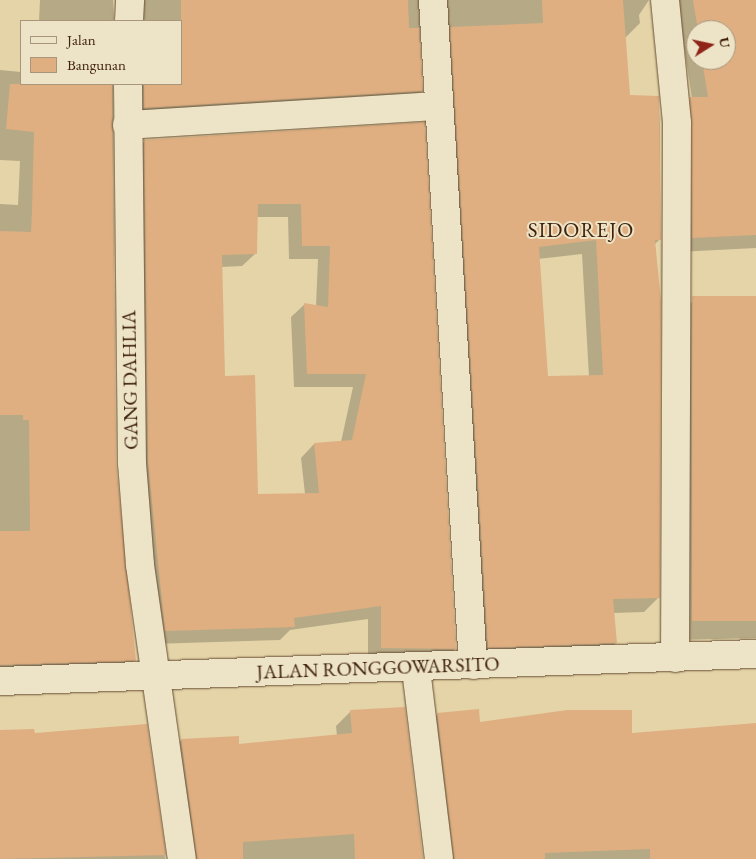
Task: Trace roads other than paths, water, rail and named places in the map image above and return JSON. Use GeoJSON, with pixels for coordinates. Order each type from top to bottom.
{"type":"FeatureCollection","features":[{"type":"Feature","properties":{"kind":"street"},"geometry":{"type":"LineString","coordinates":[[129,20],[130,0]]}},
{"type":"Feature","properties":{"kind":"street"},"geometry":{"type":"LineString","coordinates":[[433,0],[438,106],[474,665]]}},
{"type":"Feature","properties":{"kind":"street"},"geometry":{"type":"LineString","coordinates":[[665,0],[677,123],[675,658]]}},
{"type":"Feature","properties":{"kind":"street","name":"GANG DAHLIA"},"geometry":{"type":"LineString","coordinates":[[128,85],[132,463],[140,564],[159,675],[182,859]]}},
{"type":"Feature","properties":{"kind":"street"},"geometry":{"type":"LineString","coordinates":[[127,125],[438,106]]}},
{"type":"Feature","properties":{"kind":"street","name":"JALAN RONGGOWARSITO"},"geometry":{"type":"LineString","coordinates":[[0,681],[416,669],[756,654]]}},
{"type":"Feature","properties":{"kind":"street"},"geometry":{"type":"LineString","coordinates":[[416,669],[439,859]]}},
{"type":"Feature","properties":{"kind":"district","name":"SIDOREJO"},"geometry":{"type":"Point","coordinates":[581,230]}}]}
